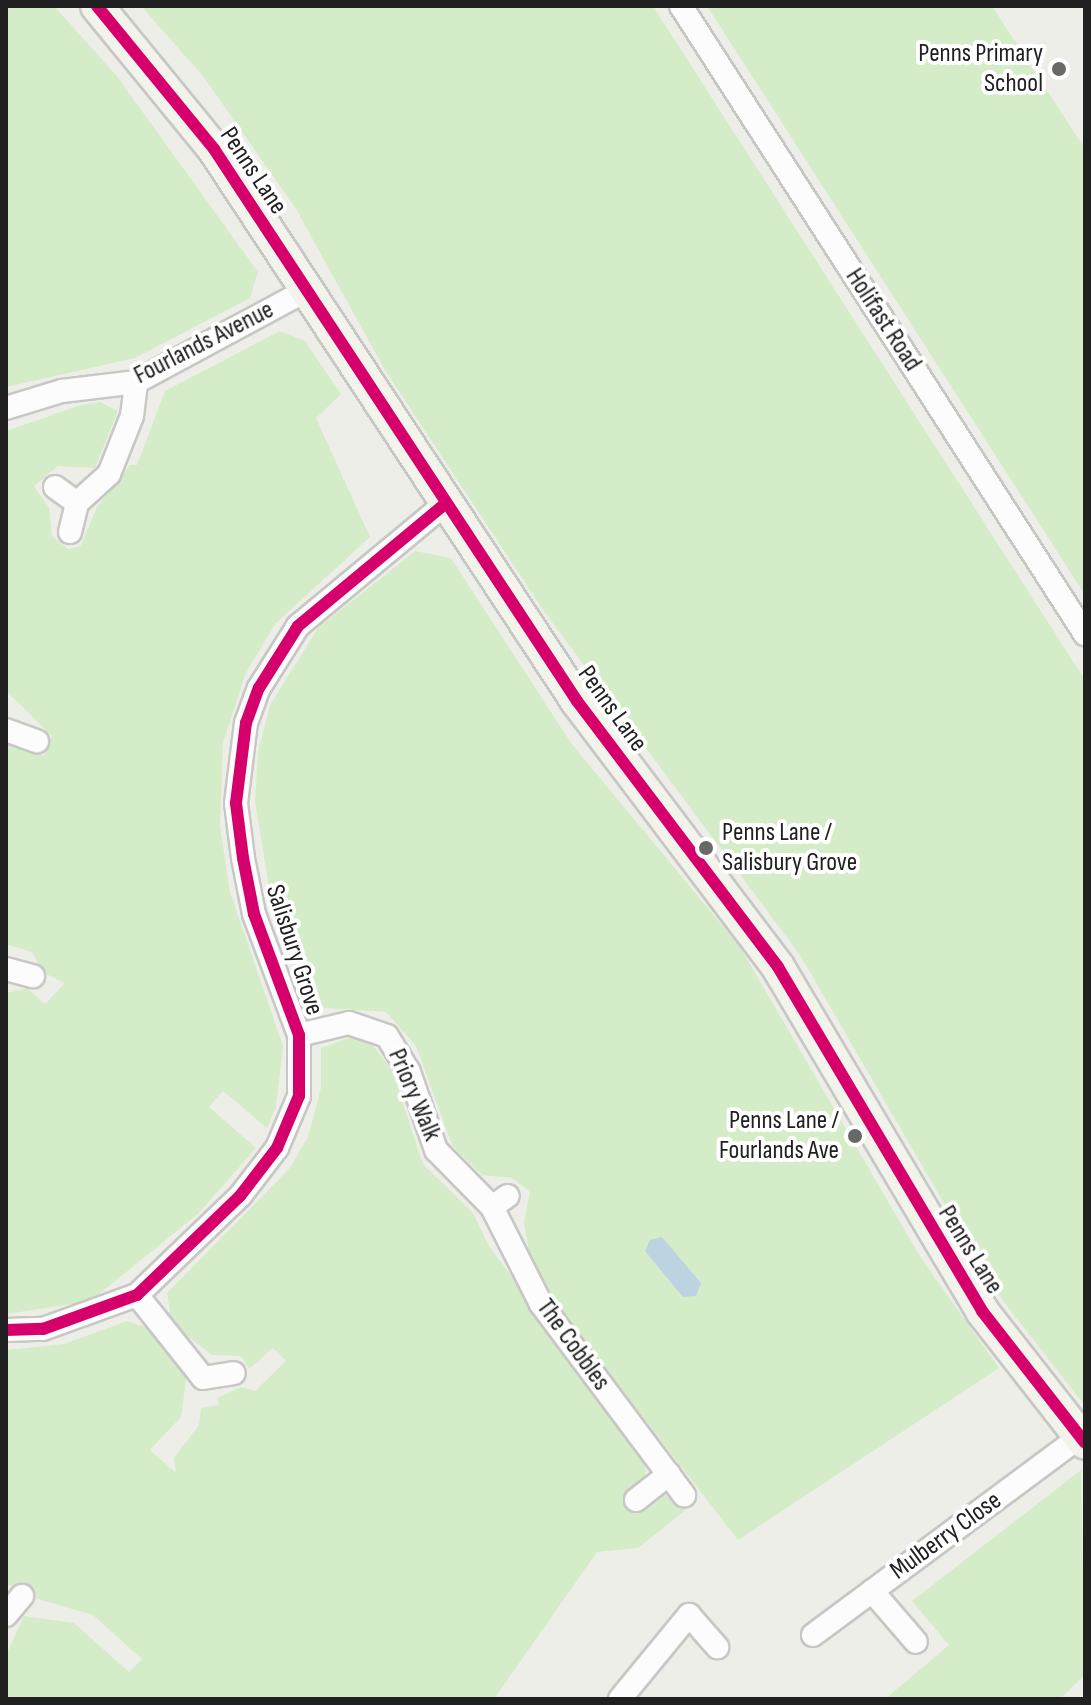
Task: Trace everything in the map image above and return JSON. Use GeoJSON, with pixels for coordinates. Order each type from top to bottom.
{"type":"FeatureCollection","features":[{"type":"Feature","properties":{"kind":"main road","name":"Penns Lane"},"geometry":{"type":"LineString","coordinates":[[97,6],[214,149],[577,701],[778,967],[982,1311],[1083,1440]]}},
{"type":"Feature","properties":{"kind":"street","name":"Holifast Road"},"geometry":{"type":"LineString","coordinates":[[681,6],[1085,634]]}},
{"type":"Feature","properties":{"kind":"street","name":"Fourlands Avenue"},"geometry":{"type":"LineString","coordinates":[[6,408],[62,391],[136,382],[305,291]]}},
{"type":"Feature","properties":{"kind":"street"},"geometry":{"type":"LineString","coordinates":[[70,532],[77,503],[109,474],[132,416],[136,382]]}},
{"type":"Feature","properties":{"kind":"street"},"geometry":{"type":"LineString","coordinates":[[55,487],[77,503]]}},
{"type":"Feature","properties":{"kind":"street","name":"Salisbury Grove"},"geometry":{"type":"LineString","coordinates":[[6,1330],[43,1329],[137,1295],[240,1196],[277,1148],[299,1096],[299,1035],[254,914],[243,858],[236,803],[246,723],[265,677],[298,626],[445,504]]}},
{"type":"Feature","properties":{"kind":"street"},"geometry":{"type":"LineString","coordinates":[[6,730],[37,741]]}},
{"type":"Feature","properties":{"kind":"street"},"geometry":{"type":"LineString","coordinates":[[6,969],[33,976]]}},
{"type":"Feature","properties":{"kind":"street","name":"Priory Walk"},"geometry":{"type":"LineString","coordinates":[[299,1035],[349,1023],[387,1036],[409,1072],[436,1150],[500,1201]]}},
{"type":"Feature","properties":{"kind":"street","name":"The Cobbles"},"geometry":{"type":"LineString","coordinates":[[500,1201],[541,1304],[684,1495]]}},
{"type":"Feature","properties":{"kind":"street"},"geometry":{"type":"LineString","coordinates":[[137,1295],[203,1378],[234,1373]]}},
{"type":"Feature","properties":{"kind":"street","name":"Mulberry Close"},"geometry":{"type":"LineString","coordinates":[[813,1635],[1083,1440]]}},
{"type":"Feature","properties":{"kind":"street"},"geometry":{"type":"LineString","coordinates":[[636,1500],[669,1474]]}},
{"type":"Feature","properties":{"kind":"street"},"geometry":{"type":"LineString","coordinates":[[872,1591],[916,1642]]}},
{"type":"Feature","properties":{"kind":"street"},"geometry":{"type":"LineString","coordinates":[[6,1615],[22,1596]]}},
{"type":"Feature","properties":{"kind":"street"},"geometry":{"type":"LineString","coordinates":[[620,1699],[689,1615],[717,1647]]}},
{"type":"Feature","properties":{"kind":"green space"},"geometry":{"type":"Polygon","coordinates":[[[6,6],[54,6],[116,75],[258,272],[250,298],[135,358],[6,387],[6,6]]]}},
{"type":"Feature","properties":{"kind":"green space"},"geometry":{"type":"Polygon","coordinates":[[[141,6],[653,6],[1085,680],[1085,1406],[993,1288],[800,955],[543,610],[385,370],[296,209],[203,76],[141,6]]]}},
{"type":"Feature","properties":{"kind":"green space"},"geometry":{"type":"Polygon","coordinates":[[[707,6],[992,6],[1085,149],[1085,595],[707,6]]]}},
{"type":"Feature","properties":{"kind":"green space"},"geometry":{"type":"Polygon","coordinates":[[[280,331],[305,341],[341,394],[316,418],[370,537],[275,624],[246,673],[223,743],[220,826],[230,892],[283,1046],[276,1107],[267,1128],[223,1091],[209,1107],[256,1148],[199,1213],[99,1294],[80,1303],[6,1314],[6,993],[27,988],[45,1004],[65,983],[42,972],[32,952],[6,944],[6,742],[44,756],[52,736],[6,691],[6,431],[81,405],[100,402],[118,411],[95,468],[58,466],[34,486],[49,508],[52,536],[68,549],[80,547],[97,507],[130,465],[137,465],[165,391],[280,331]]]}},
{"type":"Feature","properties":{"kind":"green space"},"geometry":{"type":"Polygon","coordinates":[[[415,551],[451,558],[571,743],[740,947],[921,1258],[999,1368],[738,1540],[533,1275],[524,1222],[530,1192],[512,1178],[482,1175],[452,1145],[416,1046],[386,1012],[310,1007],[273,913],[255,801],[258,752],[270,705],[318,628],[415,551]]]}},
{"type":"Feature","properties":{"kind":"green space"},"geometry":{"type":"Polygon","coordinates":[[[355,1036],[371,1043],[392,1070],[423,1164],[473,1213],[489,1246],[646,1460],[645,1476],[627,1493],[639,1509],[663,1494],[687,1509],[638,1548],[597,1552],[494,1699],[6,1699],[6,1655],[24,1616],[74,1623],[129,1672],[142,1659],[93,1615],[31,1597],[20,1584],[6,1586],[6,1350],[64,1344],[127,1321],[152,1329],[187,1374],[181,1417],[150,1450],[176,1473],[174,1458],[199,1425],[201,1408],[219,1405],[217,1398],[241,1387],[255,1391],[286,1361],[273,1348],[249,1369],[241,1356],[212,1355],[190,1338],[185,1342],[165,1316],[170,1311],[167,1293],[290,1168],[308,1137],[321,1088],[321,1048],[355,1036]]]}},
{"type":"Feature","properties":{"kind":"green space"},"geometry":{"type":"Polygon","coordinates":[[[1081,1470],[1085,1675],[1060,1699],[885,1699],[949,1645],[912,1601],[1081,1470]]]}},
{"type":"Feature","properties":{"kind":"water"},"geometry":{"type":"Polygon","coordinates":[[[662,1237],[701,1283],[696,1296],[683,1297],[645,1251],[650,1240],[662,1237]]]}},
{"type":"Feature","properties":{"kind":"cycle path"},"geometry":{"type":"LineString","coordinates":[[97,6],[214,149],[577,701],[778,967],[982,1311],[1085,1443]]}},
{"type":"Feature","properties":{"kind":"cycle path"},"geometry":{"type":"LineString","coordinates":[[6,1330],[43,1329],[137,1295],[240,1196],[277,1148],[299,1096],[299,1035],[254,914],[243,858],[236,803],[246,723],[259,688],[298,626],[445,504]]}},
{"type":"Feature","properties":{"kind":"place","name":"Penns Primary School"},"geometry":{"type":"Point","coordinates":[1059,69]}},
{"type":"Feature","properties":{"kind":"place","name":"Penns Lane / Salisbury Grove"},"geometry":{"type":"Point","coordinates":[706,848]}},
{"type":"Feature","properties":{"kind":"place","name":"Penns Lane / Fourlands Ave"},"geometry":{"type":"Point","coordinates":[855,1136]}}]}
